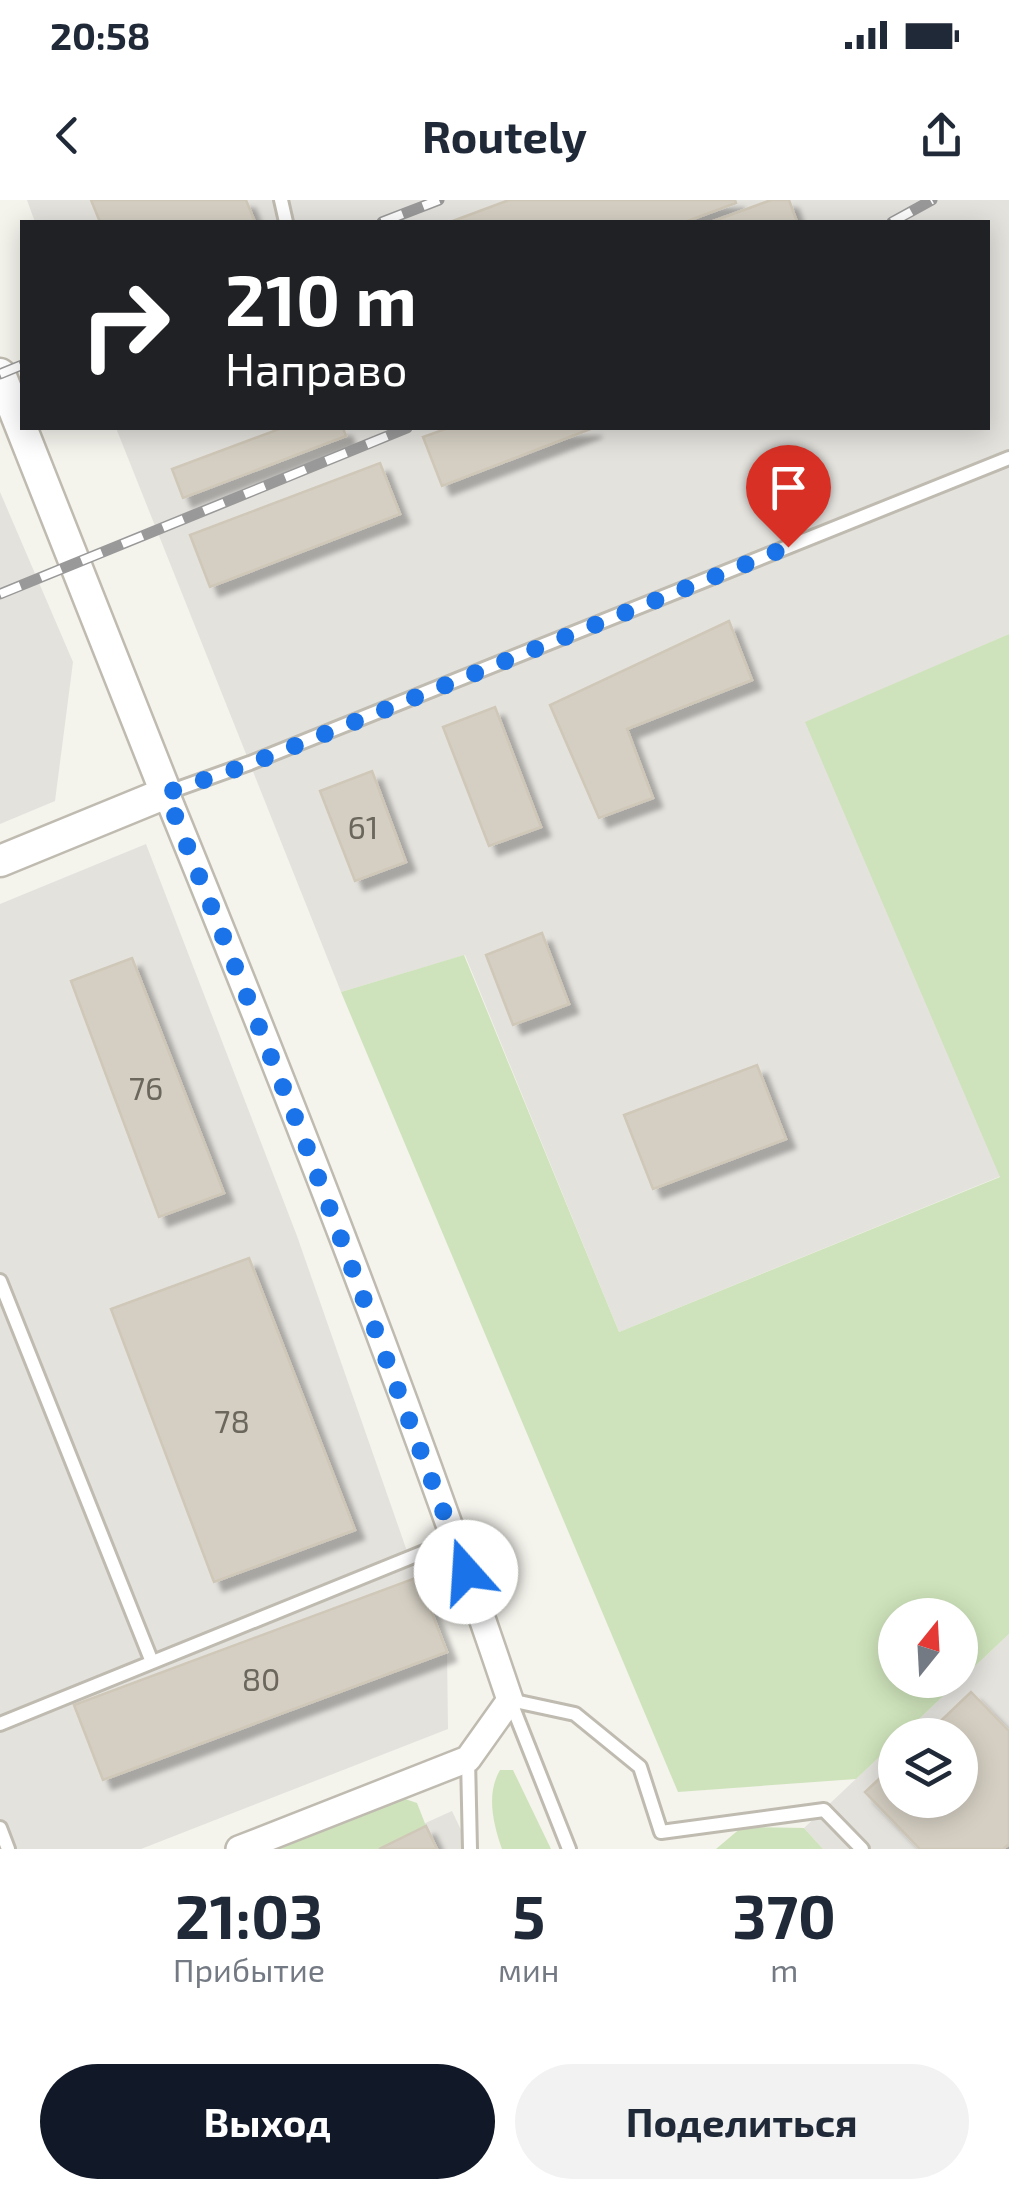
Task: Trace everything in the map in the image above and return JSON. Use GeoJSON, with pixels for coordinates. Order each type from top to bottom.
{"type":"FeatureCollection","features":[{"type":"Feature","properties":{"kind":"street"},"geometry":{"type":"LineString","coordinates":[[0,374],[20,424]]}},
{"type":"Feature","properties":{"kind":"street"},"geometry":{"type":"LineString","coordinates":[[22,430],[304,1140],[456,1540],[510,1700],[468,1759],[239,1849]]}},
{"type":"Feature","properties":{"kind":"street"},"geometry":{"type":"LineString","coordinates":[[0,861],[166,793]]}},
{"type":"Feature","properties":{"kind":"lane"},"geometry":{"type":"LineString","coordinates":[[166,793],[250,764],[1009,458]]}},
{"type":"Feature","properties":{"kind":"lane"},"geometry":{"type":"LineString","coordinates":[[0,1281],[152,1662]]}},
{"type":"Feature","properties":{"kind":"lane"},"geometry":{"type":"LineString","coordinates":[[0,1724],[456,1540]]}},
{"type":"Feature","properties":{"kind":"lane"},"geometry":{"type":"LineString","coordinates":[[510,1700],[569,1849]]}},
{"type":"Feature","properties":{"kind":"lane"},"geometry":{"type":"LineString","coordinates":[[510,1700],[575,1714],[640,1767],[661,1832],[824,1810],[862,1849]]}},
{"type":"Feature","properties":{"kind":"lane"},"geometry":{"type":"LineString","coordinates":[[468,1759],[470,1849]]}},
{"type":"Feature","properties":{"kind":"lane"},"geometry":{"type":"LineString","coordinates":[[0,1828],[8,1849]]}},
{"type":"Feature","properties":{"kind":"shaded area"},"geometry":{"type":"Polygon","coordinates":[[[27,200],[1009,200],[1009,634],[806,723],[1001,1176],[619,1332],[465,955],[341,992],[117,430],[990,430],[990,220],[34,220],[27,200]]]}},
{"type":"Feature","properties":{"kind":"shaded area"},"geometry":{"type":"Polygon","coordinates":[[[0,492],[73,662],[55,801],[0,824],[0,492]]]}},
{"type":"Feature","properties":{"kind":"shaded area"},"geometry":{"type":"Polygon","coordinates":[[[146,844],[297,1236],[409,1557],[447,1652],[448,1729],[141,1849],[0,1849],[0,904],[146,844]]]}},
{"type":"Feature","properties":{"kind":"shaded area"},"geometry":{"type":"Polygon","coordinates":[[[1009,1634],[1009,1849],[823,1849],[804,1828],[878,1758],[878,1818],[978,1818],[978,1718],[920,1718],[941,1698],[978,1698],[978,1663],[1009,1634]]]}},
{"type":"Feature","properties":{"kind":"shaded area"},"geometry":{"type":"Polygon","coordinates":[[[452,1811],[470,1849],[368,1849],[452,1811]]]}},
{"type":"Feature","properties":{"kind":"green space"},"geometry":{"type":"Polygon","coordinates":[[[1009,634],[1009,1634],[978,1663],[978,1598],[878,1598],[878,1698],[941,1698],[920,1718],[878,1718],[878,1758],[856,1779],[678,1792],[341,992],[464,955],[619,1332],[1000,1177],[805,722],[1009,634]]]}},
{"type":"Feature","properties":{"kind":"green space"},"geometry":{"type":"Polygon","coordinates":[[[500,1770],[513,1770],[551,1849],[502,1849],[492,1799],[500,1770]]]}},
{"type":"Feature","properties":{"kind":"green space"},"geometry":{"type":"Polygon","coordinates":[[[399,1797],[417,1803],[426,1826],[379,1849],[272,1849],[399,1797]]]}},
{"type":"Feature","properties":{"kind":"green space"},"geometry":{"type":"Polygon","coordinates":[[[742,1827],[804,1828],[823,1849],[716,1849],[742,1827]]]}},
{"type":"Feature","properties":{"kind":"building"},"geometry":{"type":"Polygon","coordinates":[[[91,200],[246,200],[254,220],[99,220],[91,200]]]}},
{"type":"Feature","properties":{"kind":"building"},"geometry":{"type":"Polygon","coordinates":[[[509,200],[736,203],[690,220],[455,220],[509,200]]]}},
{"type":"Feature","properties":{"kind":"building"},"geometry":{"type":"Polygon","coordinates":[[[771,200],[789,200],[796,220],[716,220],[771,200]]]}},
{"type":"Feature","properties":{"kind":"building"},"geometry":{"type":"Polygon","coordinates":[[[277,430],[344,430],[346,436],[183,498],[172,469],[277,430]]]}},
{"type":"Feature","properties":{"kind":"building"},"geometry":{"type":"Polygon","coordinates":[[[442,430],[588,430],[442,486],[423,437],[442,430]]]}},
{"type":"Feature","properties":{"kind":"building"},"geometry":{"type":"Polygon","coordinates":[[[380,463],[400,514],[210,587],[190,535],[380,463]]]}},
{"type":"Feature","properties":{"kind":"building"},"geometry":{"type":"Polygon","coordinates":[[[729,621],[752,680],[627,729],[653,798],[599,818],[550,705],[729,621]]]}},
{"type":"Feature","properties":{"kind":"building"},"geometry":{"type":"Polygon","coordinates":[[[495,707],[541,827],[489,846],[443,727],[495,707]]]}},
{"type":"Feature","properties":{"kind":"building"},"geometry":{"type":"Polygon","coordinates":[[[372,771],[406,862],[355,881],[320,791],[372,771]]]}},
{"type":"Feature","properties":{"kind":"building"},"geometry":{"type":"Polygon","coordinates":[[[542,933],[569,1004],[513,1025],[486,955],[542,933]]]}},
{"type":"Feature","properties":{"kind":"building"},"geometry":{"type":"Polygon","coordinates":[[[132,958],[224,1193],[159,1217],[71,981],[132,958]]]}},
{"type":"Feature","properties":{"kind":"building"},"geometry":{"type":"Polygon","coordinates":[[[757,1065],[786,1139],[653,1189],[624,1115],[757,1065]]]}},
{"type":"Feature","properties":{"kind":"building"},"geometry":{"type":"Polygon","coordinates":[[[249,1258],[355,1530],[214,1582],[111,1309],[249,1258]]]}},
{"type":"Feature","properties":{"kind":"building"},"geometry":{"type":"Polygon","coordinates":[[[418,1577],[447,1652],[103,1780],[74,1705],[418,1577]]]}},
{"type":"Feature","properties":{"kind":"building"},"geometry":{"type":"Polygon","coordinates":[[[965,1698],[977,1698],[1009,1731],[1009,1844],[1003,1849],[920,1849],[890,1818],[978,1818],[978,1718],[944,1718],[965,1698]]]}},
{"type":"Feature","properties":{"kind":"building"},"geometry":{"type":"Polygon","coordinates":[[[878,1780],[878,1805],[865,1792],[878,1780]]]}},
{"type":"Feature","properties":{"kind":"building"},"geometry":{"type":"Polygon","coordinates":[[[426,1826],[437,1849],[379,1849],[426,1826]]]}},
{"type":"Feature","properties":{"kind":"railway"},"geometry":{"type":"LineString","coordinates":[[387,220],[439,200]]}},
{"type":"Feature","properties":{"kind":"railway"},"geometry":{"type":"LineString","coordinates":[[896,220],[932,200]]}},
{"type":"Feature","properties":{"kind":"railway"},"geometry":{"type":"LineString","coordinates":[[0,374],[20,366]]}},
{"type":"Feature","properties":{"kind":"railway"},"geometry":{"type":"LineString","coordinates":[[0,594],[402,430]]}},
{"type":"Feature","properties":{"kind":"route"},"geometry":{"type":"LineString","coordinates":[[466,1572],[304,1140],[166,793],[250,764],[788,547]]}}]}
